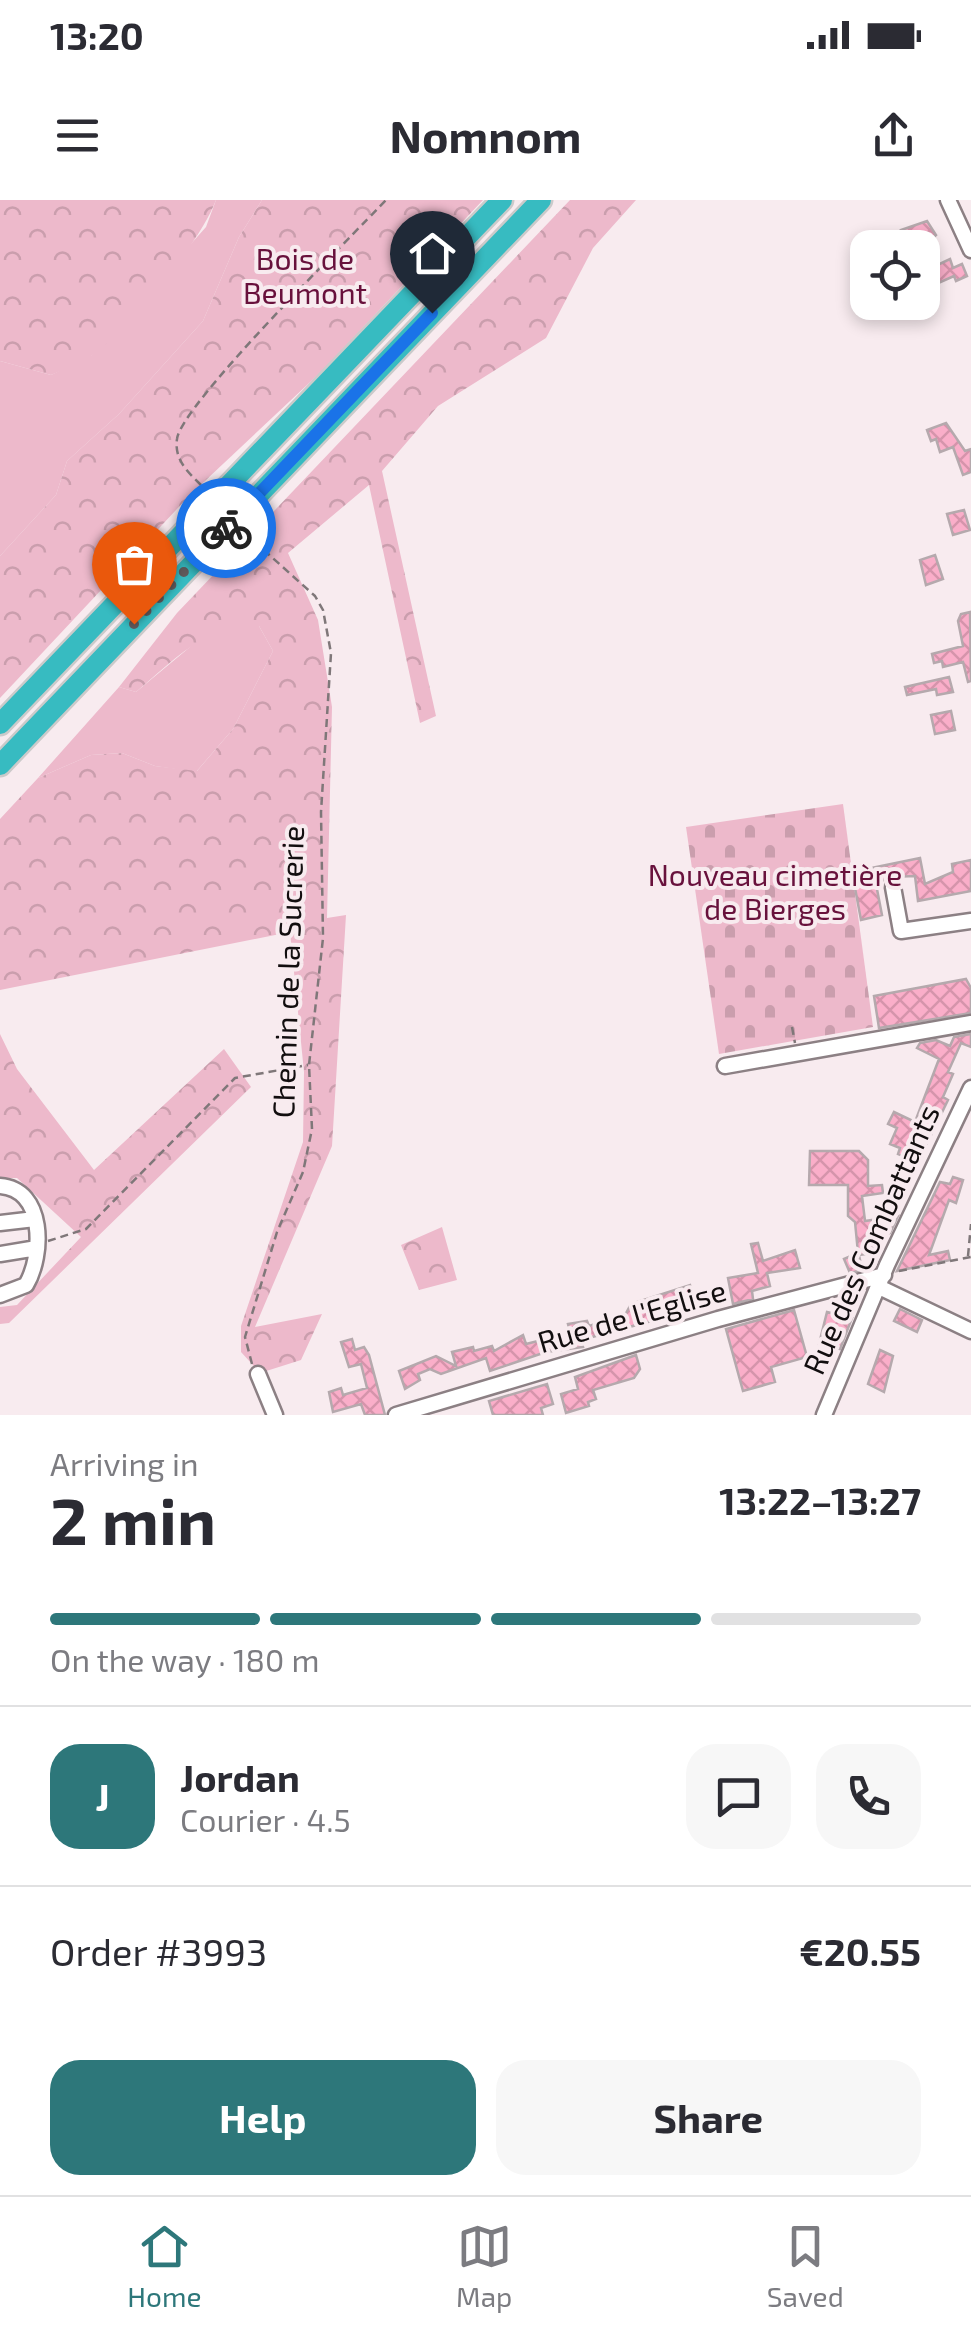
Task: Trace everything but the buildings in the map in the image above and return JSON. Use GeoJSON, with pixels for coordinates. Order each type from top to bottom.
{"type":"FeatureCollection","features":[{"type":"Feature","properties":{"kind":"highway"},"geometry":{"type":"LineString","coordinates":[[0,724],[502,200]]}},
{"type":"Feature","properties":{"kind":"highway"},"geometry":{"type":"LineString","coordinates":[[0,764],[541,200]]}},
{"type":"Feature","properties":{"kind":"street"},"geometry":{"type":"LineString","coordinates":[[948,200],[971,250]]}},
{"type":"Feature","properties":{"kind":"street"},"geometry":{"type":"LineString","coordinates":[[893,887],[901,931],[971,920]]}},
{"type":"Feature","properties":{"kind":"street"},"geometry":{"type":"LineString","coordinates":[[725,1066],[971,1023]]}},
{"type":"Feature","properties":{"kind":"street","name":"Rue des Combattants"},"geometry":{"type":"LineString","coordinates":[[824,1415],[883,1276],[970,1095]]}},
{"type":"Feature","properties":{"kind":"street"},"geometry":{"type":"LineString","coordinates":[[0,1186],[17,1190],[30,1202],[36,1219],[37,1262],[26,1285],[0,1294]]}},
{"type":"Feature","properties":{"kind":"street"},"geometry":{"type":"LineString","coordinates":[[0,1224],[36,1219]]}},
{"type":"Feature","properties":{"kind":"street"},"geometry":{"type":"LineString","coordinates":[[0,1254],[37,1245]]}},
{"type":"Feature","properties":{"kind":"street"},"geometry":{"type":"LineString","coordinates":[[883,1276],[971,1330]]}},
{"type":"Feature","properties":{"kind":"street","name":"Rue de l'Eglise"},"geometry":{"type":"LineString","coordinates":[[396,1415],[718,1319],[883,1276]]}},
{"type":"Feature","properties":{"kind":"street"},"geometry":{"type":"LineString","coordinates":[[258,1374],[274,1415]]}},
{"type":"Feature","properties":{"kind":"path"},"geometry":{"type":"LineString","coordinates":[[201,485],[183,467],[178,454],[181,425],[220,376],[386,200]]}},
{"type":"Feature","properties":{"kind":"path","name":"Chemin de la Sucrerie"},"geometry":{"type":"LineString","coordinates":[[256,543],[315,596],[323,610],[331,653],[321,812],[323,938],[309,1065],[309,1151],[277,1232],[245,1336],[247,1356],[258,1374]]}},
{"type":"Feature","properties":{"kind":"path"},"geometry":{"type":"LineString","coordinates":[[37,1245],[86,1229],[235,1078],[248,1072],[309,1065]]}},
{"type":"Feature","properties":{"kind":"path"},"geometry":{"type":"LineString","coordinates":[[883,1276],[970,1258],[971,1224]]}},
{"type":"Feature","properties":{"kind":"green space","name":"Bois de Beumont"},"geometry":{"type":"Polygon","coordinates":[[[0,200],[216,200],[180,260],[127,323],[89,357],[51,375],[0,361],[0,200]]]}},
{"type":"Feature","properties":{"kind":"green space"},"geometry":{"type":"Polygon","coordinates":[[[216,200],[262,200],[239,237],[203,321],[119,414],[67,461],[56,495],[0,556],[0,361],[51,375],[92,355],[206,227],[216,200]]]}},
{"type":"Feature","properties":{"kind":"green space","name":"Bois de Beumont"},"geometry":{"type":"Polygon","coordinates":[[[262,200],[483,200],[322,371],[191,494],[0,698],[0,556],[56,495],[67,461],[119,414],[203,321],[239,237],[262,200]]]}},
{"type":"Feature","properties":{"kind":"green space"},"geometry":{"type":"Polygon","coordinates":[[[570,200],[636,200],[593,248],[546,338],[438,406],[382,471],[436,716],[420,723],[369,485],[288,553],[318,620],[332,707],[327,918],[346,915],[332,1146],[255,1327],[322,1314],[301,1360],[260,1373],[241,1352],[241,1326],[303,1142],[304,1072],[290,932],[0,990],[0,819],[38,778],[91,755],[122,753],[155,766],[197,771],[233,729],[273,651],[259,626],[207,637],[136,692],[119,687],[177,613],[570,200]]]}},
{"type":"Feature","properties":{"kind":"green space"},"geometry":{"type":"Polygon","coordinates":[[[231,625],[259,626],[273,651],[233,729],[196,772],[155,766],[122,753],[91,755],[38,778],[119,687],[136,692],[202,637],[231,625]]]}},
{"type":"Feature","properties":{"kind":"green space","name":"Nouveau cimetière de Bierges"},"geometry":{"type":"Polygon","coordinates":[[[843,804],[873,1027],[719,1054],[686,827],[843,804]]]}},
{"type":"Feature","properties":{"kind":"green space"},"geometry":{"type":"Polygon","coordinates":[[[0,1034],[17,1069],[94,1170],[224,1049],[251,1087],[9,1323],[0,1324],[0,1307],[17,1305],[81,1237],[17,1178],[0,1178],[0,1034]]]}},
{"type":"Feature","properties":{"kind":"green space"},"geometry":{"type":"Polygon","coordinates":[[[442,1227],[457,1280],[419,1290],[401,1245],[442,1227]]]}},
{"type":"Feature","properties":{"kind":"way so far"},"geometry":{"type":"LineString","coordinates":[[134,624],[226,528]]}},
{"type":"Feature","properties":{"kind":"route"},"geometry":{"type":"LineString","coordinates":[[226,528],[432,313]]}}]}
